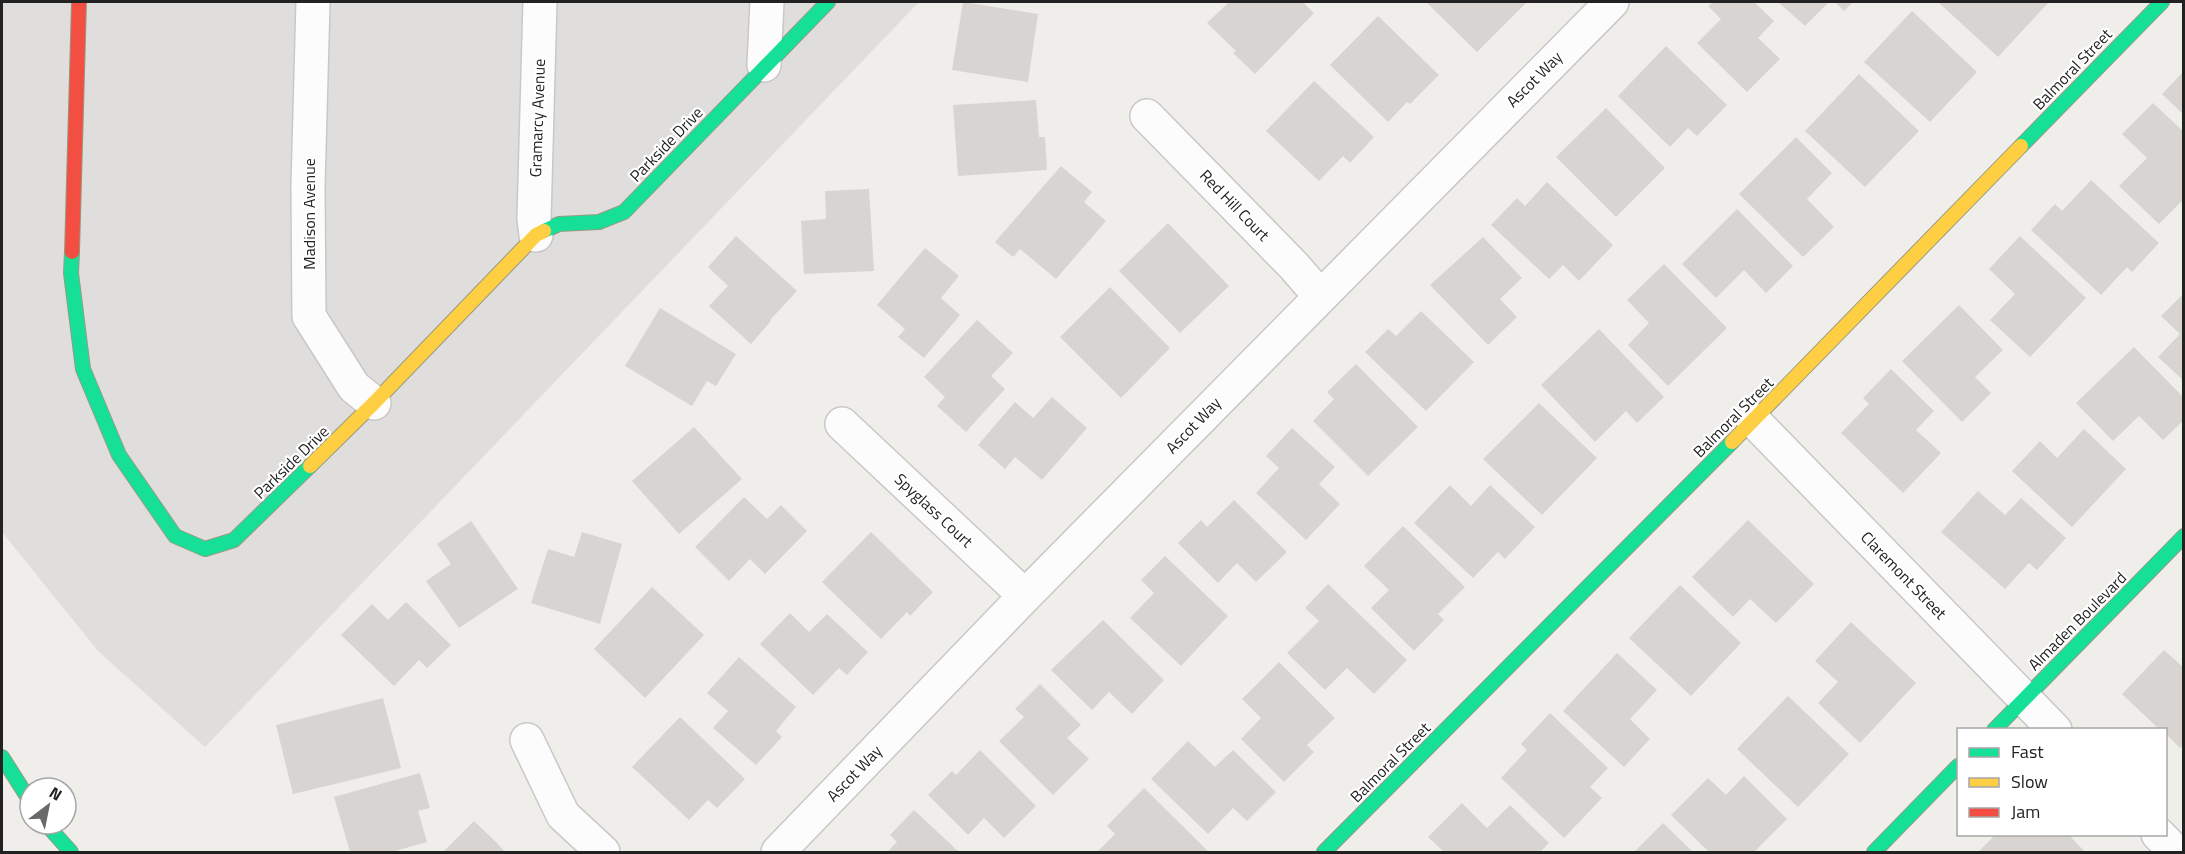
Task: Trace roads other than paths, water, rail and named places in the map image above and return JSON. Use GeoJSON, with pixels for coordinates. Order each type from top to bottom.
{"type":"FeatureCollection","features":[{"type":"Feature","properties":{"kind":"main road","name":"Parkside Drive"},"geometry":{"type":"LineString","coordinates":[[79,2],[71,273],[83,369],[118,455],[175,536],[205,549],[234,540],[374,403],[536,235],[559,224],[599,222],[624,212],[764,65],[828,2]]}},
{"type":"Feature","properties":{"kind":"main road","name":"Balmoral Street"},"geometry":{"type":"LineString","coordinates":[[1324,852],[1753,420],[2162,2]]}},
{"type":"Feature","properties":{"kind":"main road","name":"Almaden Boulevard"},"geometry":{"type":"LineString","coordinates":[[1995,728],[2184,536]]}},
{"type":"Feature","properties":{"kind":"main road"},"geometry":{"type":"LineString","coordinates":[[2,757],[18,782]]}},
{"type":"Feature","properties":{"kind":"main road"},"geometry":{"type":"LineString","coordinates":[[1874,852],[1957,768]]}},
{"type":"Feature","properties":{"kind":"main road"},"geometry":{"type":"LineString","coordinates":[[57,836],[71,852]]}},
{"type":"Feature","properties":{"kind":"street","name":"Madison Avenue"},"geometry":{"type":"LineString","coordinates":[[313,2],[308,186],[309,316],[354,387],[374,403]]}},
{"type":"Feature","properties":{"kind":"street","name":"Gramarcy Avenue"},"geometry":{"type":"LineString","coordinates":[[536,235],[534,219],[540,2]]}},
{"type":"Feature","properties":{"kind":"street"},"geometry":{"type":"LineString","coordinates":[[764,65],[767,2]]}},
{"type":"Feature","properties":{"kind":"street","name":"Ascot Way"},"geometry":{"type":"LineString","coordinates":[[778,852],[1025,596],[1612,2]]}},
{"type":"Feature","properties":{"kind":"street","name":"Red Hill Court"},"geometry":{"type":"LineString","coordinates":[[1148,116],[1293,265],[1320,296]]}},
{"type":"Feature","properties":{"kind":"street","name":"Claremont Street"},"geometry":{"type":"LineString","coordinates":[[1753,420],[2054,728]]}},
{"type":"Feature","properties":{"kind":"street","name":"Spyglass Court"},"geometry":{"type":"LineString","coordinates":[[842,424],[1025,596]]}},
{"type":"Feature","properties":{"kind":"street"},"geometry":{"type":"LineString","coordinates":[[527,740],[563,814],[603,852]]}},
{"type":"Feature","properties":{"kind":"street"},"geometry":{"type":"LineString","coordinates":[[2160,836],[2176,852]]}}]}
